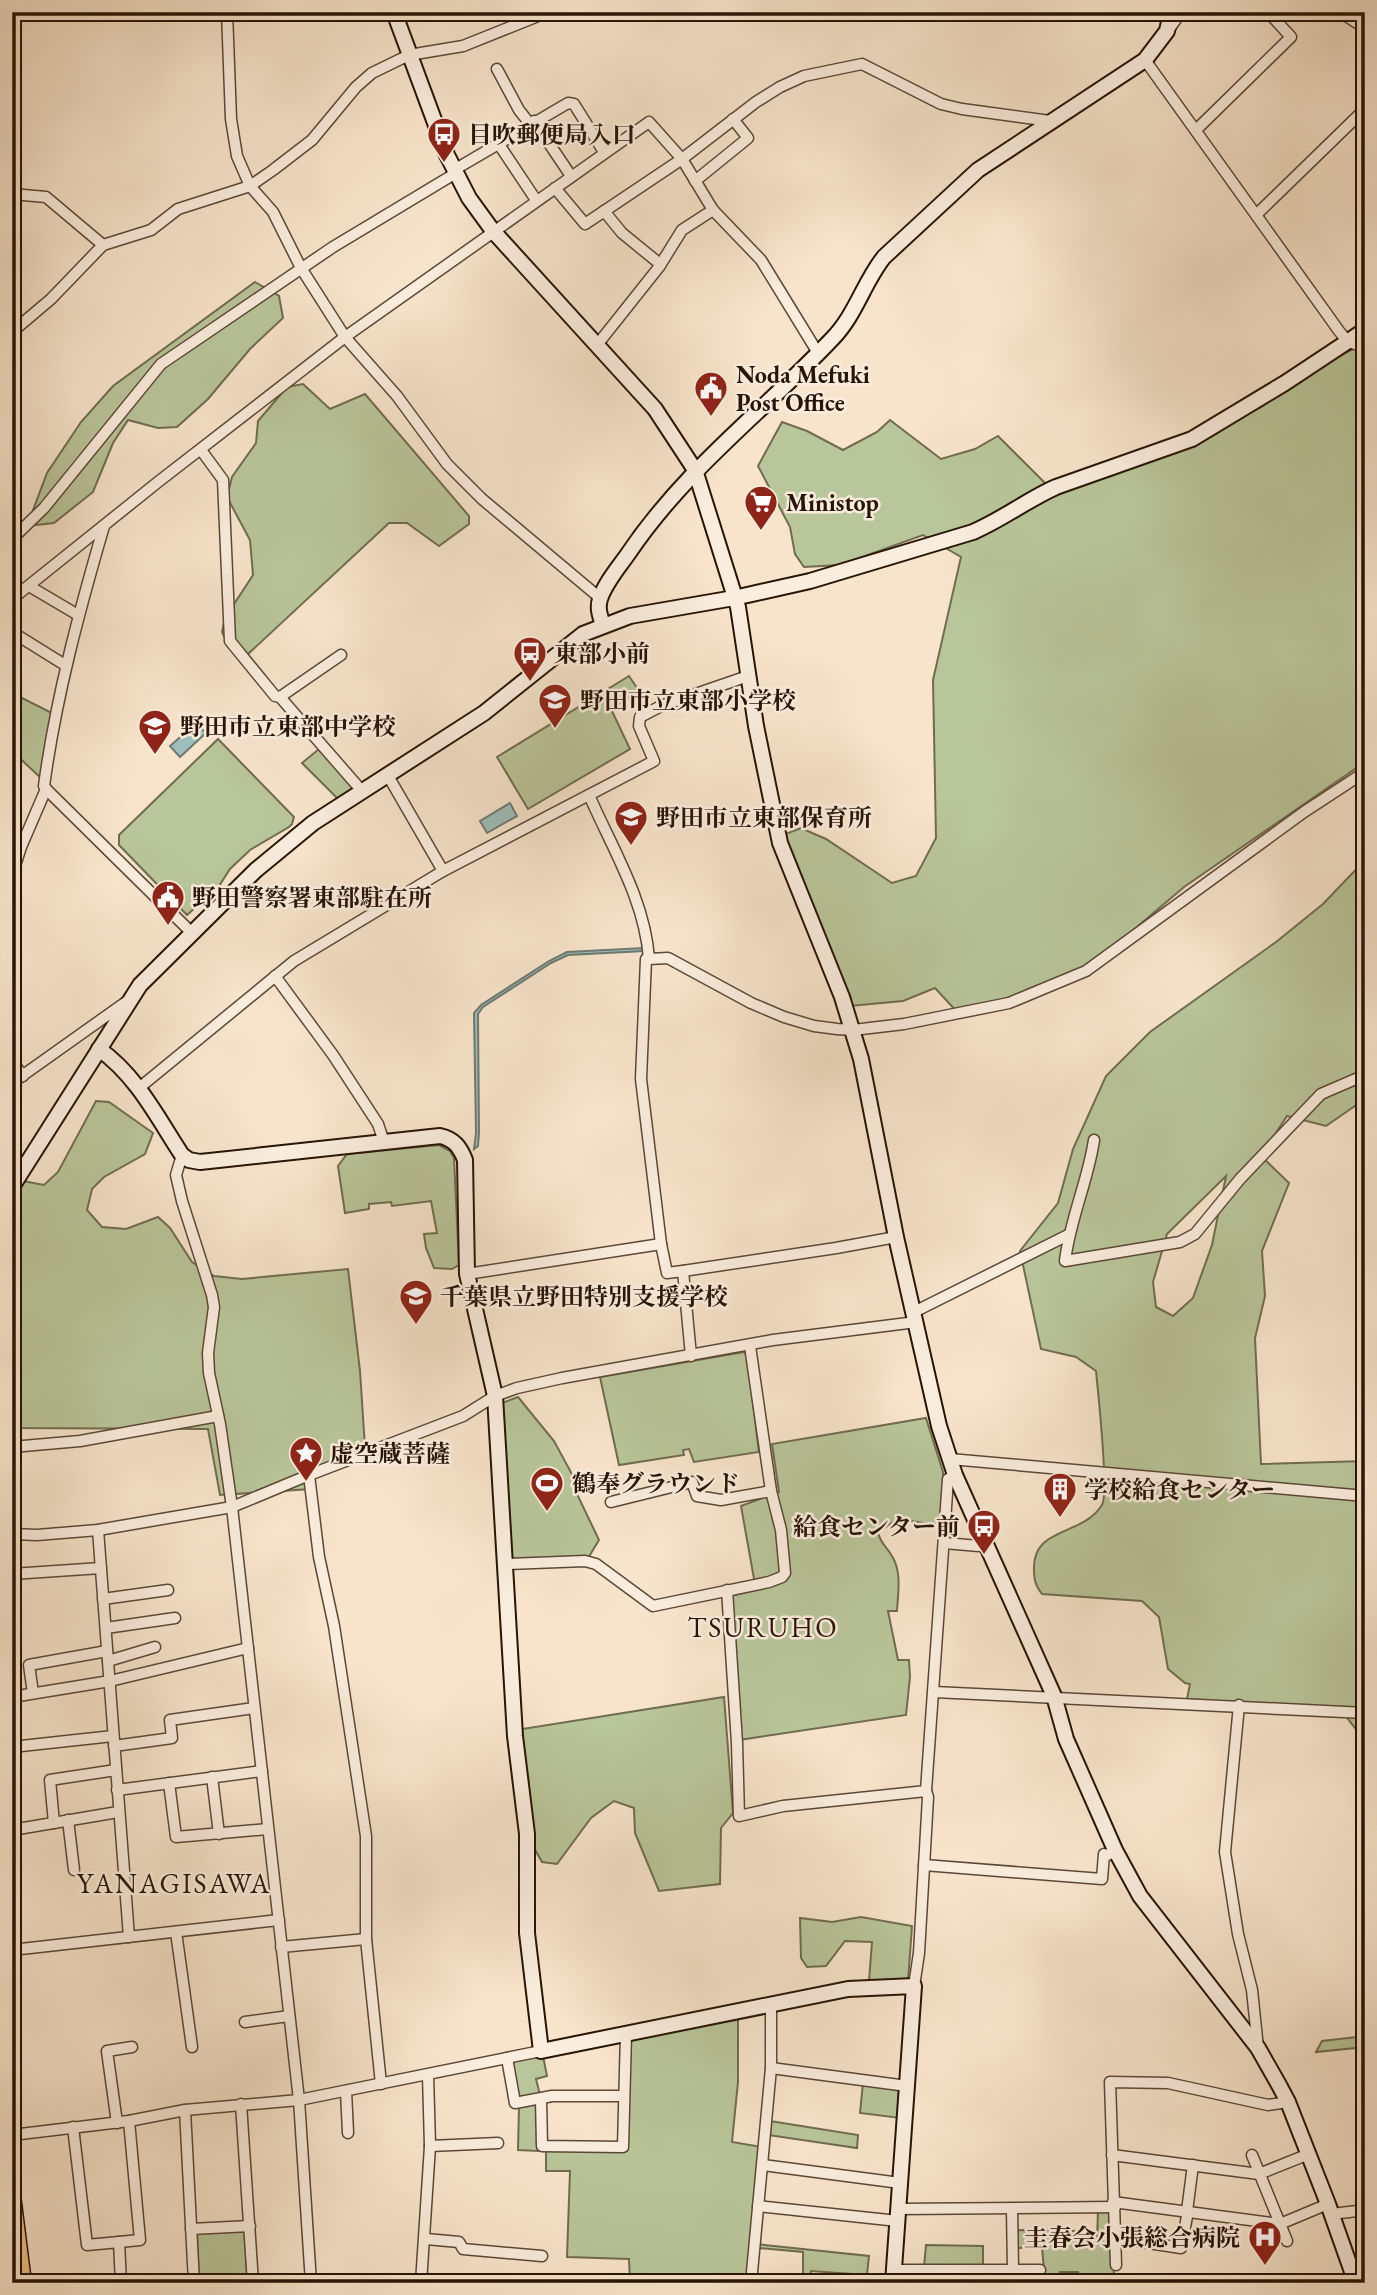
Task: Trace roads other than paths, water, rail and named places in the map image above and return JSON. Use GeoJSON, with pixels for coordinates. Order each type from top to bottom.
{"type":"FeatureCollection","features":[{"type":"Feature","properties":{"kind":"main road"},"geometry":{"type":"LineString","coordinates":[[12,2195],[23,2283]]}},
{"type":"Feature","properties":{"kind":"street"},"geometry":{"type":"LineString","coordinates":[[227,12],[231,119],[237,156],[250,186],[273,212],[301,268],[345,337],[397,396],[447,464],[482,499],[600,598]]}},
{"type":"Feature","properties":{"kind":"street"},"geometry":{"type":"LineString","coordinates":[[394,12],[455,172],[469,198],[493,231],[655,409],[695,470],[738,607],[758,737],[780,843],[832,970],[853,1030],[939,1426],[955,1475],[1054,1696],[1066,1739],[1115,1850],[1140,1896],[1258,2048],[1288,2102],[1356,2283]]}},
{"type":"Feature","properties":{"kind":"street"},"geometry":{"type":"LineString","coordinates":[[12,332],[51,299],[103,245],[151,230],[178,209],[250,186],[313,140],[356,87],[373,73],[410,55],[463,46],[548,12]]}},
{"type":"Feature","properties":{"kind":"street"},"geometry":{"type":"LineString","coordinates":[[1167,31],[1171,12]]}},
{"type":"Feature","properties":{"kind":"street"},"geometry":{"type":"LineString","coordinates":[[603,625],[598,612],[600,598],[634,545],[695,470],[843,327],[873,270],[884,257],[978,170],[1145,60],[1181,12]]}},
{"type":"Feature","properties":{"kind":"street"},"geometry":{"type":"LineString","coordinates":[[1196,130],[1292,37],[1268,12]]}},
{"type":"Feature","properties":{"kind":"street"},"geometry":{"type":"LineString","coordinates":[[1340,12],[1365,28]]}},
{"type":"Feature","properties":{"kind":"street"},"geometry":{"type":"LineString","coordinates":[[1145,60],[1348,342],[1365,347]]}},
{"type":"Feature","properties":{"kind":"street"},"geometry":{"type":"LineString","coordinates":[[555,188],[585,224],[682,159],[780,87],[804,76],[862,64],[941,104],[1050,121]]}},
{"type":"Feature","properties":{"kind":"street"},"geometry":{"type":"LineString","coordinates":[[497,69],[519,110],[532,122],[571,176]]}},
{"type":"Feature","properties":{"kind":"street"},"geometry":{"type":"LineString","coordinates":[[12,539],[44,508],[162,364],[301,268],[498,143],[568,103],[573,104],[604,152]]}},
{"type":"Feature","properties":{"kind":"street"},"geometry":{"type":"LineString","coordinates":[[1257,214],[1365,109]]}},
{"type":"Feature","properties":{"kind":"street"},"geometry":{"type":"LineString","coordinates":[[695,181],[748,138],[733,119]]}},
{"type":"Feature","properties":{"kind":"street"},"geometry":{"type":"LineString","coordinates":[[12,599],[345,337],[649,122],[682,159],[713,210],[761,260],[818,353]]}},
{"type":"Feature","properties":{"kind":"street"},"geometry":{"type":"LineString","coordinates":[[498,143],[536,200]]}},
{"type":"Feature","properties":{"kind":"street"},"geometry":{"type":"LineString","coordinates":[[12,194],[46,197],[103,245]]}},
{"type":"Feature","properties":{"kind":"street"},"geometry":{"type":"LineString","coordinates":[[597,345],[660,264],[682,230],[713,210]]}},
{"type":"Feature","properties":{"kind":"street"},"geometry":{"type":"LineString","coordinates":[[604,211],[622,233],[660,264]]}},
{"type":"Feature","properties":{"kind":"street"},"geometry":{"type":"LineString","coordinates":[[12,1187],[128,1001],[155,969],[274,853],[313,823],[484,713],[583,634],[630,616],[734,598],[810,581],[974,531],[998,521],[1036,496],[1056,487],[1192,439],[1365,330]]}},
{"type":"Feature","properties":{"kind":"street"},"geometry":{"type":"LineString","coordinates":[[201,450],[223,480],[230,641],[275,696],[280,697],[362,791]]}},
{"type":"Feature","properties":{"kind":"street"},"geometry":{"type":"LineString","coordinates":[[104,526],[65,665],[50,739],[44,786],[192,933]]}},
{"type":"Feature","properties":{"kind":"street"},"geometry":{"type":"LineString","coordinates":[[29,586],[78,615]]}},
{"type":"Feature","properties":{"kind":"street"},"geometry":{"type":"LineString","coordinates":[[12,632],[65,665]]}},
{"type":"Feature","properties":{"kind":"street"},"geometry":{"type":"LineString","coordinates":[[280,697],[341,655]]}},
{"type":"Feature","properties":{"kind":"street"},"geometry":{"type":"LineString","coordinates":[[139,1088],[275,976],[315,948],[443,871],[654,761],[639,726],[640,717],[661,706],[748,676]]}},
{"type":"Feature","properties":{"kind":"street"},"geometry":{"type":"LineString","coordinates":[[896,1237],[667,1273],[641,1079],[646,959],[668,958],[751,1003],[814,1026],[853,1030],[904,1024],[1009,1003],[1086,971],[1304,811],[1365,772]]}},
{"type":"Feature","properties":{"kind":"street"},"geometry":{"type":"LineString","coordinates":[[387,774],[443,871]]}},
{"type":"Feature","properties":{"kind":"street"},"geometry":{"type":"LineString","coordinates":[[12,875],[46,789]]}},
{"type":"Feature","properties":{"kind":"street"},"geometry":{"type":"LineString","coordinates":[[589,795],[640,905],[649,959]]}},
{"type":"Feature","properties":{"kind":"street"},"geometry":{"type":"LineString","coordinates":[[275,976],[334,1055],[378,1124],[384,1142]]}},
{"type":"Feature","properties":{"kind":"street"},"geometry":{"type":"LineString","coordinates":[[12,1083],[128,1001]]}},
{"type":"Feature","properties":{"kind":"street"},"geometry":{"type":"LineString","coordinates":[[99,1049],[121,1066],[139,1088],[182,1155],[189,1160],[200,1162],[440,1136],[456,1143],[461,1150],[465,1160],[467,1274],[495,1395],[514,1736],[527,1834],[527,1933],[541,2051]]}},
{"type":"Feature","properties":{"kind":"street"},"geometry":{"type":"LineString","coordinates":[[12,1060],[23,1076]]}},
{"type":"Feature","properties":{"kind":"street"},"geometry":{"type":"LineString","coordinates":[[1094,1140],[1083,1190],[1068,1235],[1065,1261],[1180,1242],[1195,1234],[1240,1179],[1321,1094],[1365,1075]]}},
{"type":"Feature","properties":{"kind":"street"},"geometry":{"type":"LineString","coordinates":[[182,1155],[176,1175],[214,1307],[208,1353],[209,1373],[232,1507],[279,1920],[299,2100],[311,2283]]}},
{"type":"Feature","properties":{"kind":"street"},"geometry":{"type":"LineString","coordinates":[[12,1534],[37,1535],[97,1530],[232,1507],[463,1416],[495,1395],[562,1378],[915,1317],[1068,1235]]}},
{"type":"Feature","properties":{"kind":"street"},"geometry":{"type":"LineString","coordinates":[[467,1274],[661,1244]]}},
{"type":"Feature","properties":{"kind":"street"},"geometry":{"type":"LineString","coordinates":[[683,1271],[691,1356]]}},
{"type":"Feature","properties":{"kind":"street"},"geometry":{"type":"LineString","coordinates":[[506,1564],[585,1561],[596,1564],[653,1606],[782,1577],[785,1573],[781,1530],[771,1491],[750,1346]]}},
{"type":"Feature","properties":{"kind":"street"},"geometry":{"type":"LineString","coordinates":[[12,1447],[80,1441],[218,1416]]}},
{"type":"Feature","properties":{"kind":"street"},"geometry":{"type":"LineString","coordinates":[[950,1459],[1365,1496]]}},
{"type":"Feature","properties":{"kind":"street"},"geometry":{"type":"LineString","coordinates":[[309,1475],[319,1557],[334,1626],[366,1836],[366,1939],[381,2084]]}},
{"type":"Feature","properties":{"kind":"street"},"geometry":{"type":"LineString","coordinates":[[955,1475],[948,1479],[926,1791],[928,1797],[919,1953],[914,1986],[894,2276],[1040,2270]]}},
{"type":"Feature","properties":{"kind":"street"},"geometry":{"type":"LineString","coordinates":[[611,1502],[692,1482],[697,1496],[721,1500],[771,1491]]}},
{"type":"Feature","properties":{"kind":"street"},"geometry":{"type":"LineString","coordinates":[[97,1530],[129,1937]]}},
{"type":"Feature","properties":{"kind":"street"},"geometry":{"type":"LineString","coordinates":[[944,1543],[979,1546],[985,1543]]}},
{"type":"Feature","properties":{"kind":"street"},"geometry":{"type":"LineString","coordinates":[[12,1574],[101,1568]]}},
{"type":"Feature","properties":{"kind":"street"},"geometry":{"type":"LineString","coordinates":[[103,1599],[168,1590]]}},
{"type":"Feature","properties":{"kind":"street"},"geometry":{"type":"LineString","coordinates":[[727,1590],[739,1816],[783,1807],[926,1791]]}},
{"type":"Feature","properties":{"kind":"street"},"geometry":{"type":"LineString","coordinates":[[106,1628],[175,1618]]}},
{"type":"Feature","properties":{"kind":"street"},"geometry":{"type":"LineString","coordinates":[[33,1693],[29,1665],[108,1656],[155,1647]]}},
{"type":"Feature","properties":{"kind":"street"},"geometry":{"type":"LineString","coordinates":[[12,1697],[110,1681],[248,1648]]}},
{"type":"Feature","properties":{"kind":"street"},"geometry":{"type":"LineString","coordinates":[[934,1692],[1365,1713]]}},
{"type":"Feature","properties":{"kind":"street"},"geometry":{"type":"LineString","coordinates":[[1239,1705],[1225,1852],[1238,1934],[1252,1990],[1258,2048]]}},
{"type":"Feature","properties":{"kind":"street"},"geometry":{"type":"LineString","coordinates":[[12,1747],[172,1738],[170,1720],[254,1708]]}},
{"type":"Feature","properties":{"kind":"street"},"geometry":{"type":"LineString","coordinates":[[54,1823],[50,1780],[116,1770]]}},
{"type":"Feature","properties":{"kind":"street"},"geometry":{"type":"LineString","coordinates":[[117,1790],[261,1771]]}},
{"type":"Feature","properties":{"kind":"street"},"geometry":{"type":"LineString","coordinates":[[212,1777],[219,1834]]}},
{"type":"Feature","properties":{"kind":"street"},"geometry":{"type":"LineString","coordinates":[[169,1783],[176,1838],[268,1829]]}},
{"type":"Feature","properties":{"kind":"street"},"geometry":{"type":"LineString","coordinates":[[12,1830],[118,1812]]}},
{"type":"Feature","properties":{"kind":"street"},"geometry":{"type":"LineString","coordinates":[[68,1821],[74,1870]]}},
{"type":"Feature","properties":{"kind":"street"},"geometry":{"type":"LineString","coordinates":[[924,1865],[1102,1879],[1104,1854],[1108,1855],[1115,1850]]}},
{"type":"Feature","properties":{"kind":"street"},"geometry":{"type":"LineString","coordinates":[[12,1950],[279,1920]]}},
{"type":"Feature","properties":{"kind":"street"},"geometry":{"type":"LineString","coordinates":[[176,1932],[192,2047]]}},
{"type":"Feature","properties":{"kind":"street"},"geometry":{"type":"LineString","coordinates":[[281,1947],[366,1939]]}},
{"type":"Feature","properties":{"kind":"street"},"geometry":{"type":"LineString","coordinates":[[12,2135],[117,2123],[185,2110],[299,2100],[848,1989],[914,1986]]}},
{"type":"Feature","properties":{"kind":"street"},"geometry":{"type":"LineString","coordinates":[[751,2283],[771,2068],[771,2005]]}},
{"type":"Feature","properties":{"kind":"street"},"geometry":{"type":"LineString","coordinates":[[245,2022],[289,2016]]}},
{"type":"Feature","properties":{"kind":"street"},"geometry":{"type":"LineString","coordinates":[[541,2099],[542,2146],[623,2147],[626,2034]]}},
{"type":"Feature","properties":{"kind":"street"},"geometry":{"type":"LineString","coordinates":[[117,2123],[107,2051],[132,2048]]}},
{"type":"Feature","properties":{"kind":"street"},"geometry":{"type":"LineString","coordinates":[[507,2058],[515,2104],[552,2096],[623,2096]]}},
{"type":"Feature","properties":{"kind":"street"},"geometry":{"type":"LineString","coordinates":[[771,2068],[907,2086]]}},
{"type":"Feature","properties":{"kind":"street"},"geometry":{"type":"LineString","coordinates":[[421,2283],[426,2239],[430,2146],[428,2075]]}},
{"type":"Feature","properties":{"kind":"street"},"geometry":{"type":"LineString","coordinates":[[1116,2265],[1110,2082],[1168,2083],[1268,2105],[1288,2102]]}},
{"type":"Feature","properties":{"kind":"street"},"geometry":{"type":"LineString","coordinates":[[346,2091],[348,2133]]}},
{"type":"Feature","properties":{"kind":"street"},"geometry":{"type":"LineString","coordinates":[[242,2105],[253,2283]]}},
{"type":"Feature","properties":{"kind":"street"},"geometry":{"type":"LineString","coordinates":[[185,2110],[194,2283]]}},
{"type":"Feature","properties":{"kind":"street"},"geometry":{"type":"LineString","coordinates":[[73,2127],[87,2245],[140,2240],[129,2121]]}},
{"type":"Feature","properties":{"kind":"street"},"geometry":{"type":"LineString","coordinates":[[430,2146],[498,2143]]}},
{"type":"Feature","properties":{"kind":"street"},"geometry":{"type":"LineString","coordinates":[[1112,2155],[1259,2174],[1309,2154]]}},
{"type":"Feature","properties":{"kind":"street"},"geometry":{"type":"LineString","coordinates":[[1252,2155],[1287,2241]]}},
{"type":"Feature","properties":{"kind":"street"},"geometry":{"type":"LineString","coordinates":[[763,2165],[900,2183]]}},
{"type":"Feature","properties":{"kind":"street"},"geometry":{"type":"LineString","coordinates":[[1116,2238],[1181,2248],[1193,2165]]}},
{"type":"Feature","properties":{"kind":"street"},"geometry":{"type":"LineString","coordinates":[[758,2206],[898,2215],[1114,2205],[1188,2211],[1280,2224],[1330,2209],[1365,2210]]}},
{"type":"Feature","properties":{"kind":"street"},"geometry":{"type":"LineString","coordinates":[[1012,2209],[1013,2270]]}},
{"type":"Feature","properties":{"kind":"street"},"geometry":{"type":"LineString","coordinates":[[191,2229],[250,2226]]}},
{"type":"Feature","properties":{"kind":"street"},"geometry":{"type":"LineString","coordinates":[[426,2239],[458,2242],[463,2249],[542,2256]]}},
{"type":"Feature","properties":{"kind":"street"},"geometry":{"type":"LineString","coordinates":[[119,2242],[121,2283]]}},
{"type":"Feature","properties":{"kind":"street"},"geometry":{"type":"LineString","coordinates":[[1002,2270],[1002,2283]]}},
{"type":"Feature","properties":{"kind":"water"},"geometry":{"type":"Polygon","coordinates":[[[196,723],[206,733],[180,757],[170,746],[196,723]]]}},
{"type":"Feature","properties":{"kind":"water"},"geometry":{"type":"Polygon","coordinates":[[[510,803],[517,816],[487,833],[480,821],[510,803]]]}},
{"type":"Feature","properties":{"kind":"water"},"geometry":{"type":"Polygon","coordinates":[[[644,948],[644,951],[568,955],[483,1007],[478,1014],[479,1133],[478,1146],[474,1149],[474,1013],[481,1005],[567,952],[644,948]]]}},
{"type":"Feature","properties":{"kind":"place","name":"目吹郵便局入口"},"geometry":{"type":"Point","coordinates":[444,164]}},
{"type":"Feature","properties":{"kind":"place","name":"Noda Mefuki Post Office"},"geometry":{"type":"Point","coordinates":[711,418]}},
{"type":"Feature","properties":{"kind":"place","name":"Ministop"},"geometry":{"type":"Point","coordinates":[761,532]}},
{"type":"Feature","properties":{"kind":"place","name":"東部小前"},"geometry":{"type":"Point","coordinates":[530,683]}},
{"type":"Feature","properties":{"kind":"place","name":"野田市立東部小学校"},"geometry":{"type":"Point","coordinates":[555,730]}},
{"type":"Feature","properties":{"kind":"place","name":"野田市立東部中学校"},"geometry":{"type":"Point","coordinates":[155,756]}},
{"type":"Feature","properties":{"kind":"place","name":"野田市立東部保育所"},"geometry":{"type":"Point","coordinates":[631,847]}},
{"type":"Feature","properties":{"kind":"place","name":"野田警察署東部駐在所"},"geometry":{"type":"Point","coordinates":[168,927]}},
{"type":"Feature","properties":{"kind":"place","name":"千葉県立野田特別支援学校"},"geometry":{"type":"Point","coordinates":[416,1326]}},
{"type":"Feature","properties":{"kind":"place","name":"虚空蔵菩薩"},"geometry":{"type":"Point","coordinates":[306,1483]}},
{"type":"Feature","properties":{"kind":"place","name":"鶴奉グラウンド"},"geometry":{"type":"Point","coordinates":[547,1513]}},
{"type":"Feature","properties":{"kind":"place","name":"学校給食センター"},"geometry":{"type":"Point","coordinates":[1060,1519]}},
{"type":"Feature","properties":{"kind":"place","name":"給食センター前"},"geometry":{"type":"Point","coordinates":[984,1556]}},
{"type":"Feature","properties":{"kind":"place","name":"圭春会小張総合病院"},"geometry":{"type":"Point","coordinates":[1265,2267]}},
{"type":"Feature","properties":{"kind":"district","name":"TSURUHO"},"geometry":{"type":"Point","coordinates":[763,1627]}},
{"type":"Feature","properties":{"kind":"district","name":"YANAGISAWA"},"geometry":{"type":"Point","coordinates":[174,1883]}}]}
